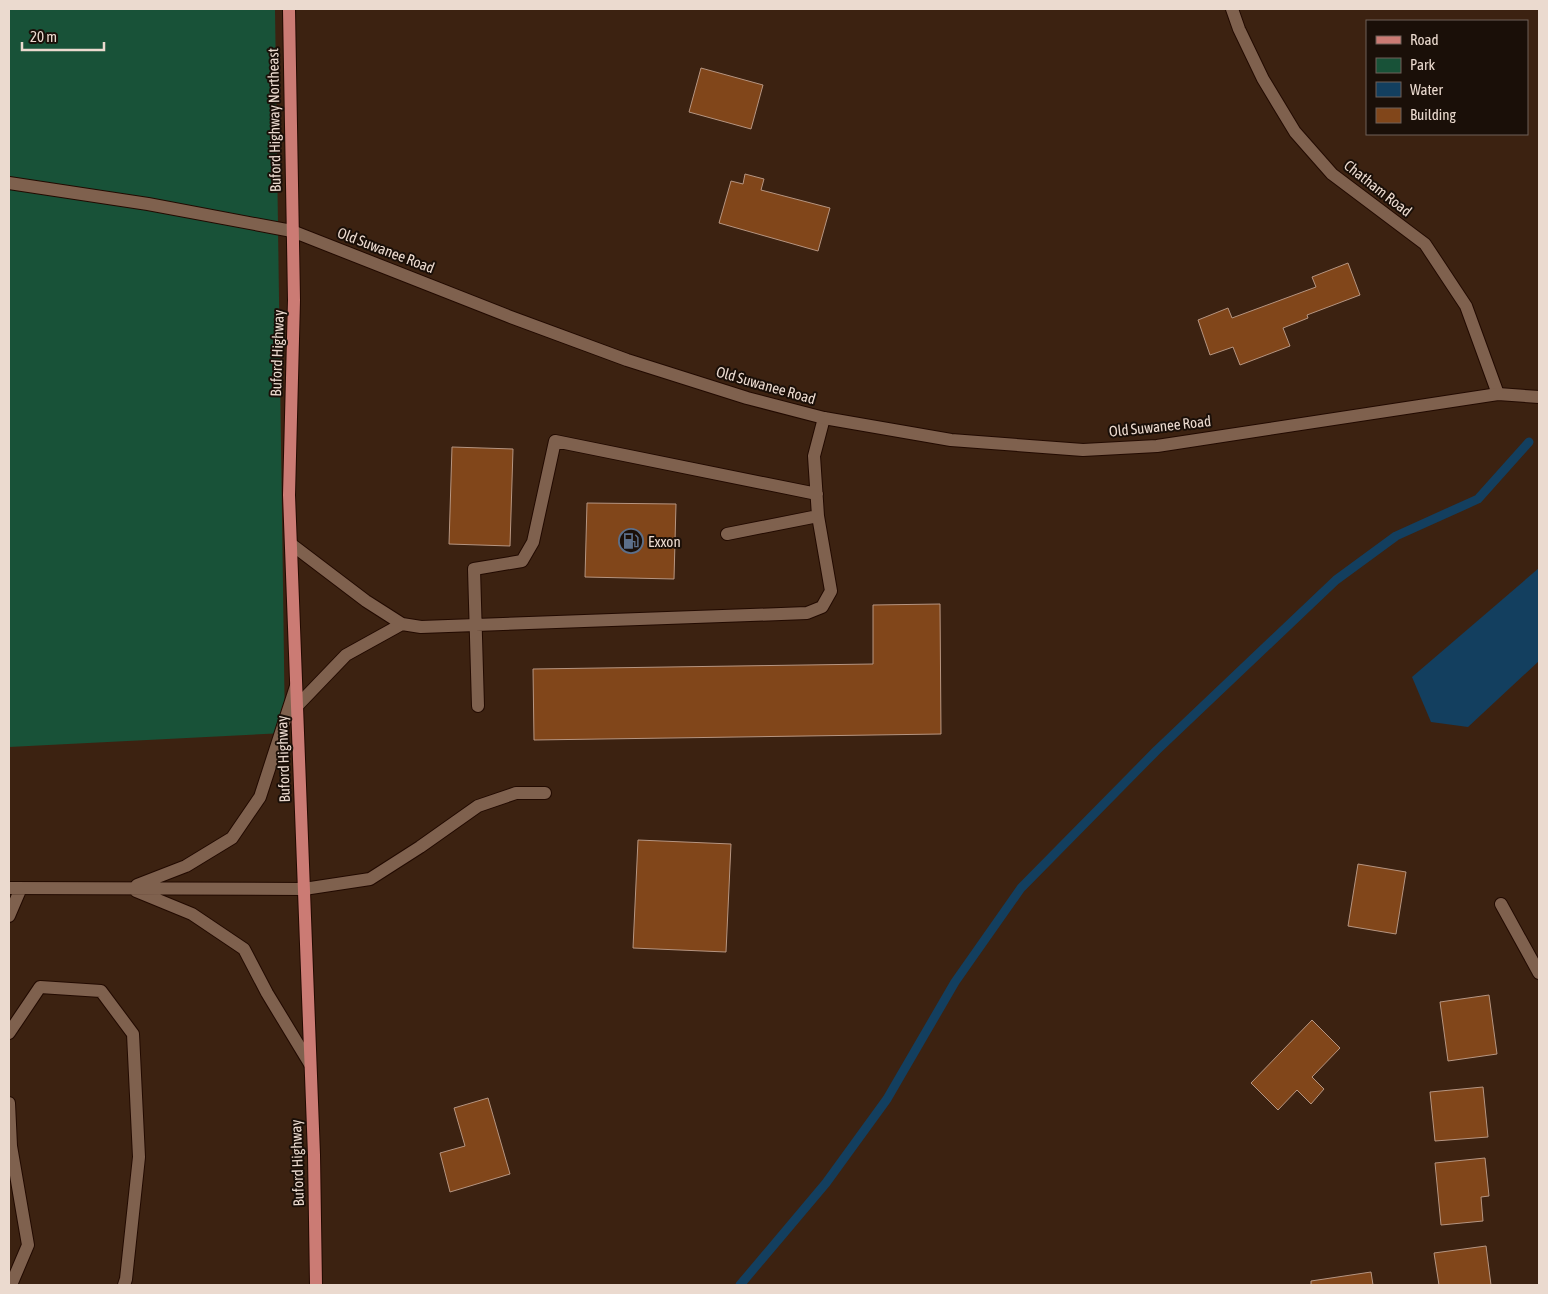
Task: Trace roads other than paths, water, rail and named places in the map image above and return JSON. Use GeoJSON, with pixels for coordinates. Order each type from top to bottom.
{"type":"FeatureCollection","features":[{"type":"Feature","properties":{"kind":"main road","name":"Buford Highway Northeast"},"geometry":{"type":"LineString","coordinates":[[289,9],[292,231]]}},
{"type":"Feature","properties":{"kind":"main road","name":"Buford Highway"},"geometry":{"type":"LineString","coordinates":[[292,231],[294,300],[289,495],[314,1155],[316,1285]]}},
{"type":"Feature","properties":{"kind":"street","name":"Chatham Road"},"geometry":{"type":"LineString","coordinates":[[1232,9],[1239,29],[1263,79],[1295,132],[1332,174],[1425,244],[1466,306],[1498,394]]}},
{"type":"Feature","properties":{"kind":"street","name":"Old Suwanee Road"},"geometry":{"type":"LineString","coordinates":[[9,183],[148,204],[292,231],[508,316],[627,360],[747,398],[824,418],[951,440],[1083,450],[1157,446],[1498,394],[1539,397]]}},
{"type":"Feature","properties":{"kind":"street"},"geometry":{"type":"LineString","coordinates":[[291,544],[366,601],[402,624],[420,627],[807,613],[822,607],[831,591],[818,516],[814,456],[824,418]]}},
{"type":"Feature","properties":{"kind":"street"},"geometry":{"type":"LineString","coordinates":[[478,706],[474,569],[522,561],[533,542],[555,441],[817,494]]}},
{"type":"Feature","properties":{"kind":"street"},"geometry":{"type":"LineString","coordinates":[[727,534],[818,516]]}},
{"type":"Feature","properties":{"kind":"street"},"geometry":{"type":"LineString","coordinates":[[297,706],[346,655],[402,624]]}},
{"type":"Feature","properties":{"kind":"street"},"geometry":{"type":"LineString","coordinates":[[129,888],[186,866],[232,838],[260,797],[296,684]]}},
{"type":"Feature","properties":{"kind":"street"},"geometry":{"type":"LineString","coordinates":[[9,916],[15,888],[304,889],[370,879],[478,806],[516,793],[545,793]]}},
{"type":"Feature","properties":{"kind":"street"},"geometry":{"type":"LineString","coordinates":[[129,888],[192,914],[244,949],[267,993],[310,1064]]}},
{"type":"Feature","properties":{"kind":"street"},"geometry":{"type":"LineString","coordinates":[[1501,904],[1539,973]]}},
{"type":"Feature","properties":{"kind":"street"},"geometry":{"type":"LineString","coordinates":[[9,1033],[40,987],[101,991],[133,1034],[139,1157],[124,1285]]}},
{"type":"Feature","properties":{"kind":"street"},"geometry":{"type":"LineString","coordinates":[[9,1103],[11,1146],[28,1245],[11,1285]]}},
{"type":"Feature","properties":{"kind":"water"},"geometry":{"type":"Polygon","coordinates":[[[1539,568],[1539,661],[1468,727],[1431,722],[1412,677],[1539,568]]]}},
{"type":"Feature","properties":{"kind":"waterway"},"geometry":{"type":"LineString","coordinates":[[740,1285],[826,1183],[887,1099],[955,982],[1021,888],[1157,750],[1336,580],[1396,536],[1478,499],[1529,442]]}},
{"type":"Feature","properties":{"kind":"place","name":"Exxon"},"geometry":{"type":"Point","coordinates":[631,541]}}]}
